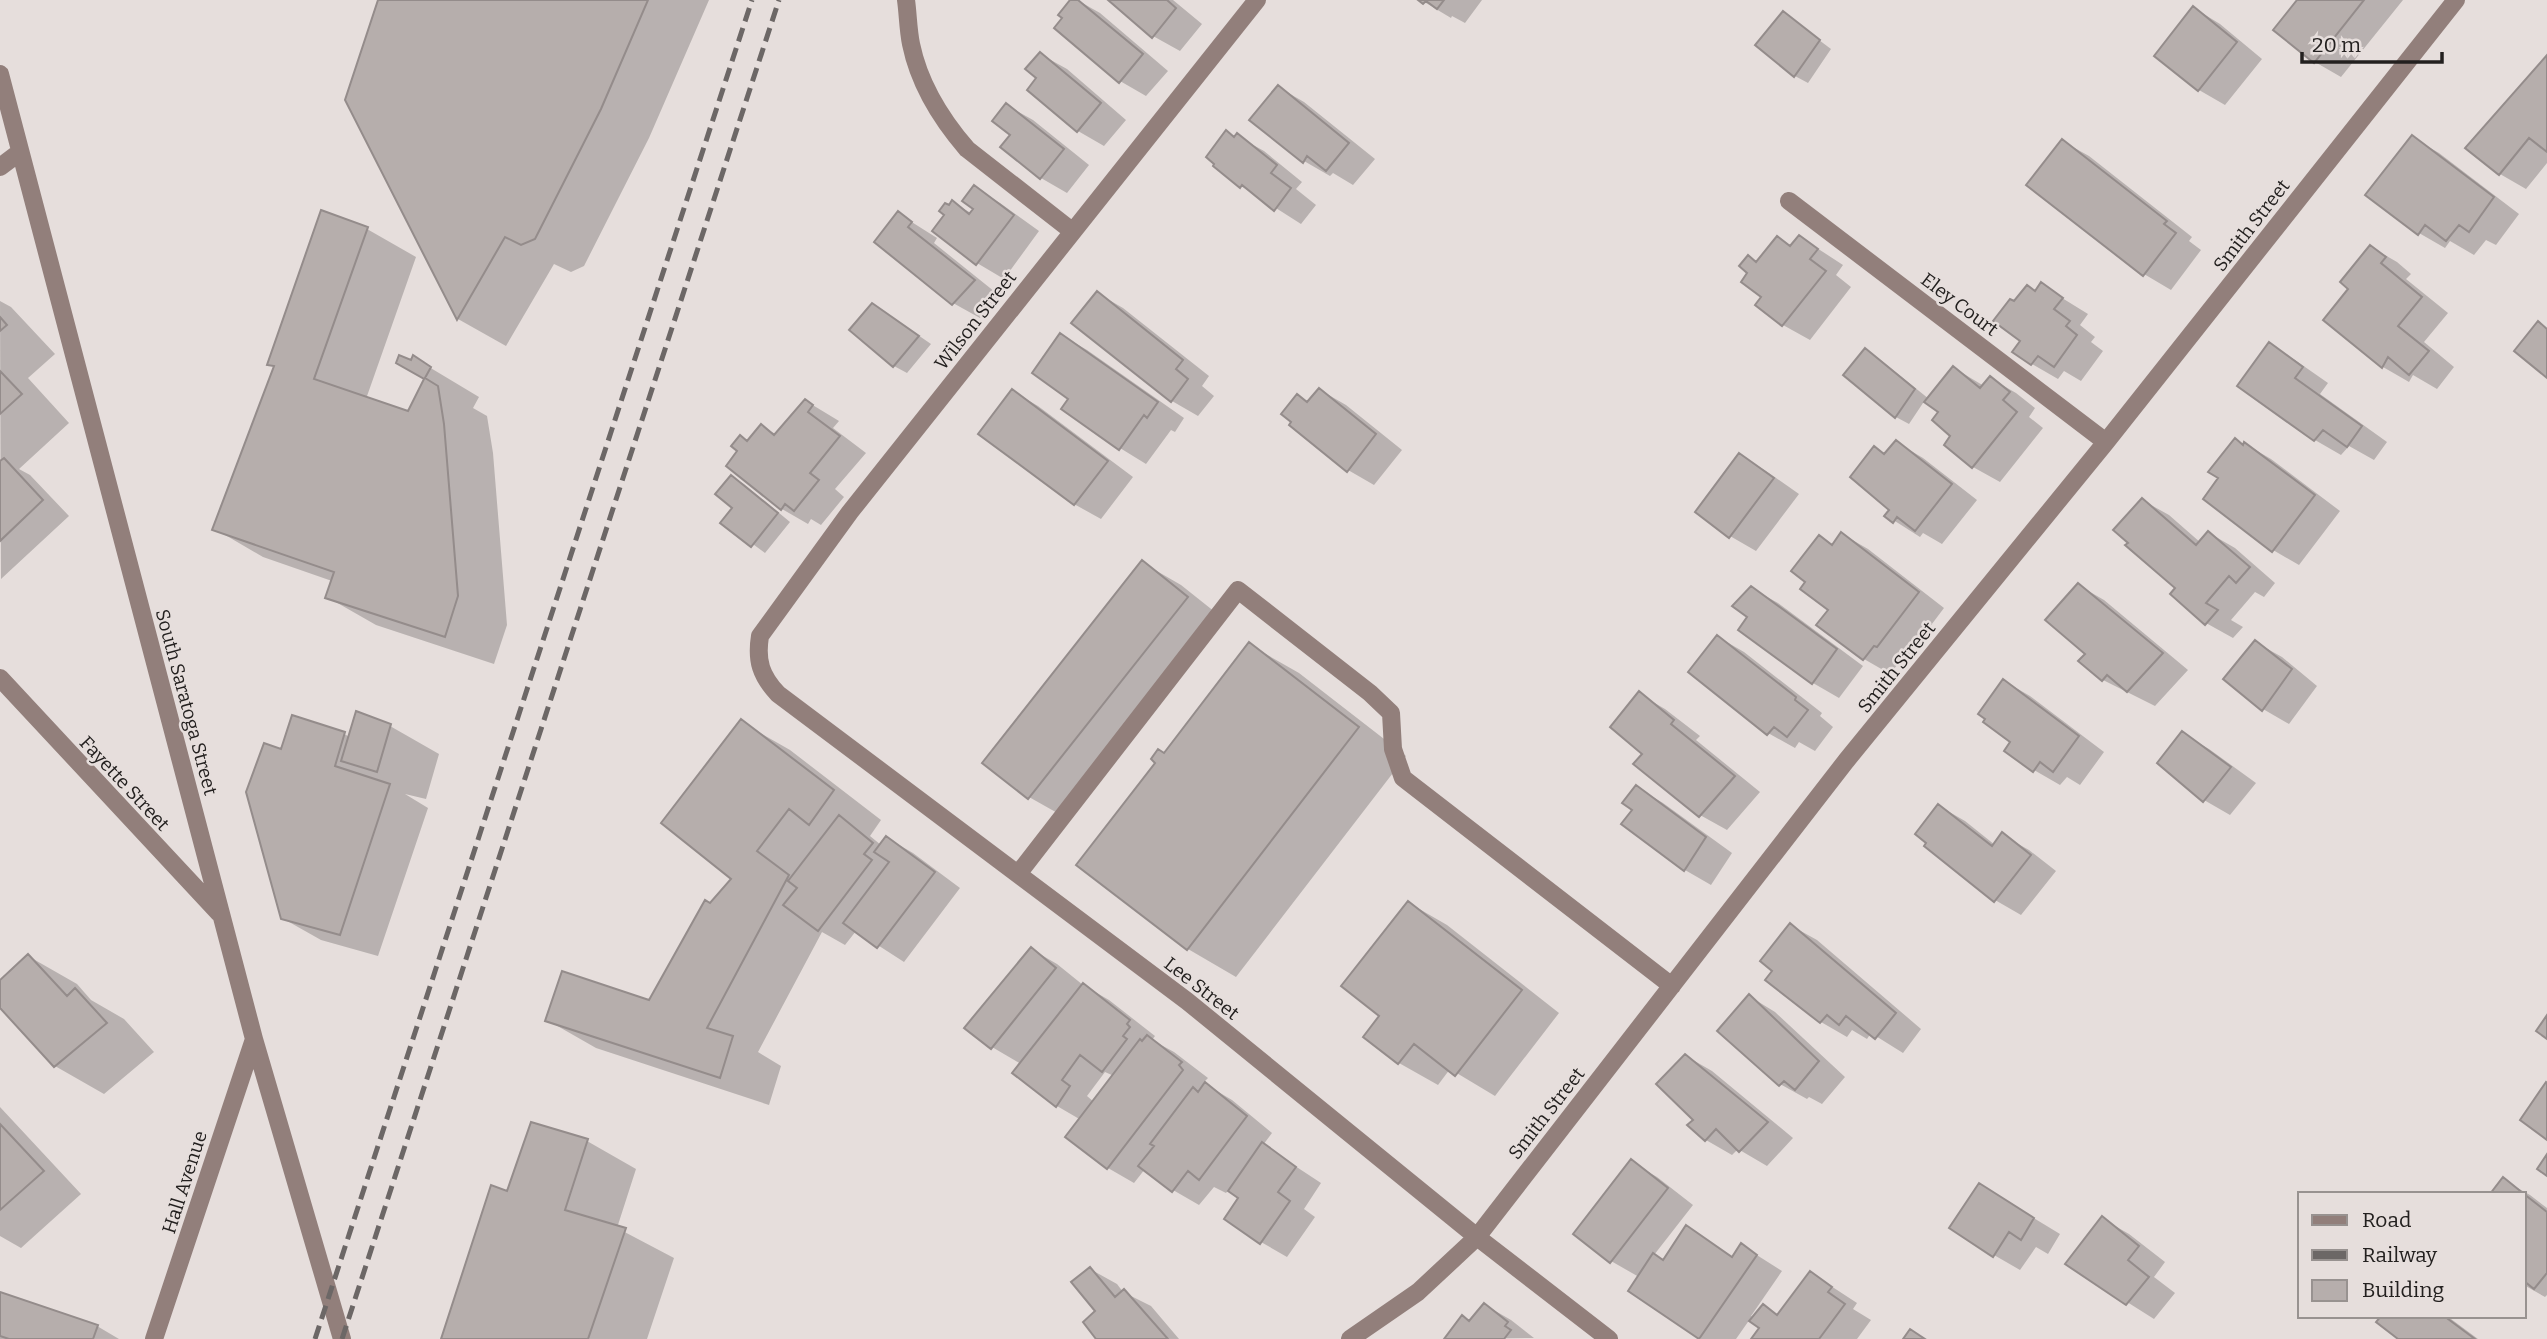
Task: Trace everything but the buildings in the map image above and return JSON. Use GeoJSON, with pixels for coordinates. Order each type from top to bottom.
{"type":"FeatureCollection","features":[{"type":"Feature","properties":{"kind":"street"},"geometry":{"type":"LineString","coordinates":[[906,0],[911,44],[927,92],[954,134],[967,149],[1072,231]]}},
{"type":"Feature","properties":{"kind":"street","name":"Wilson Street"},"geometry":{"type":"LineString","coordinates":[[764,679],[757,655],[760,636],[850,512],[1257,0]]}},
{"type":"Feature","properties":{"kind":"street","name":"Smith Street"},"geometry":{"type":"LineString","coordinates":[[1350,1339],[1418,1292],[1477,1237],[1846,761],[2106,442],[2456,0]]}},
{"type":"Feature","properties":{"kind":"street","name":"South Saratoga Street"},"geometry":{"type":"LineString","coordinates":[[0,74],[254,1039],[342,1339]]}},
{"type":"Feature","properties":{"kind":"street"},"geometry":{"type":"LineString","coordinates":[[0,167],[20,152]]}},
{"type":"Feature","properties":{"kind":"street","name":"Eley Court"},"geometry":{"type":"LineString","coordinates":[[1789,201],[2106,442]]}},
{"type":"Feature","properties":{"kind":"street"},"geometry":{"type":"LineString","coordinates":[[1018,874],[1237,590],[1370,693],[1391,713],[1393,749],[1402,778],[1672,986]]}},
{"type":"Feature","properties":{"kind":"street","name":"Fayette Street"},"geometry":{"type":"LineString","coordinates":[[0,678],[222,916]]}},
{"type":"Feature","properties":{"kind":"street","name":"Lee Street"},"geometry":{"type":"LineString","coordinates":[[764,679],[778,694],[1187,1001],[1477,1237],[1609,1339]]}},
{"type":"Feature","properties":{"kind":"street","name":"Hall Avenue"},"geometry":{"type":"LineString","coordinates":[[154,1339],[254,1039]]}},
{"type":"Feature","properties":{"kind":"railway"},"geometry":{"type":"LineString","coordinates":[[315,1339],[752,0]]}},
{"type":"Feature","properties":{"kind":"railway"},"geometry":{"type":"LineString","coordinates":[[342,1339],[779,0]]}}]}
